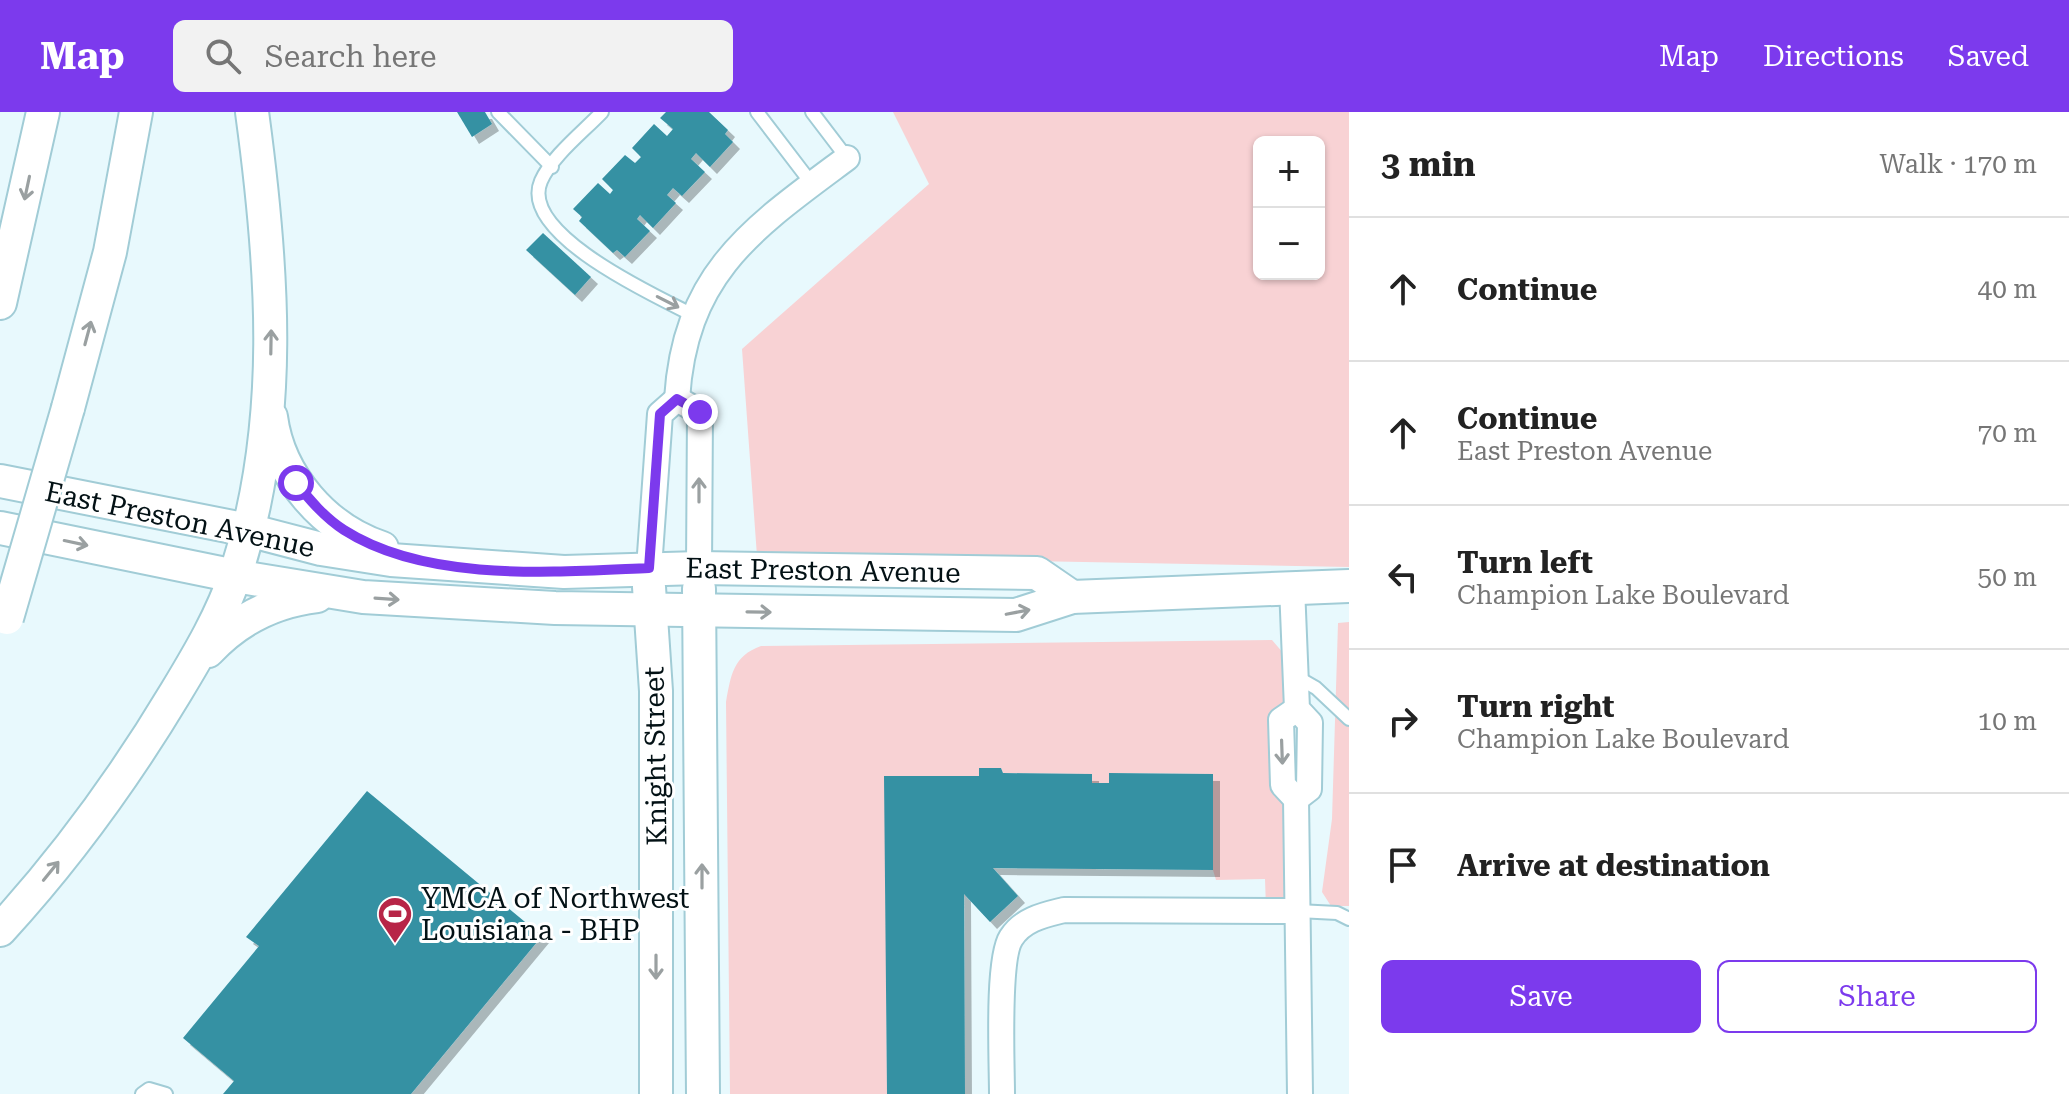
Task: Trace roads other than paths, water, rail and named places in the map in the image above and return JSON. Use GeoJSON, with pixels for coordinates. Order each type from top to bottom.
{"type":"FeatureCollection","features":[{"type":"Feature","properties":{"kind":"street"},"geometry":{"type":"LineString","coordinates":[[0,303],[43,112]]}},
{"type":"Feature","properties":{"kind":"street"},"geometry":{"type":"LineString","coordinates":[[3,628],[110,252],[136,112]]}},
{"type":"Feature","properties":{"kind":"street"},"geometry":{"type":"LineString","coordinates":[[0,930],[92,821],[187,674],[207,639],[235,576],[248,530],[268,395],[272,283],[252,112]]}},
{"type":"Feature","properties":{"kind":"street"},"geometry":{"type":"LineString","coordinates":[[649,568],[660,414],[677,399],[680,370],[693,315],[716,274],[739,245],[847,158]]}},
{"type":"Feature","properties":{"kind":"street"},"geometry":{"type":"LineString","coordinates":[[268,395],[282,456],[296,483],[314,504],[342,529],[372,545],[423,562]]}},
{"type":"Feature","properties":{"kind":"street"},"geometry":{"type":"LineString","coordinates":[[677,399],[700,412],[699,568]]}},
{"type":"Feature","properties":{"kind":"street","name":"East Preston Avenue"},"geometry":{"type":"LineString","coordinates":[[0,481],[248,530],[321,549],[423,562],[564,572],[699,568],[1037,573],[1072,597]]}},
{"type":"Feature","properties":{"kind":"street","name":"East Preston Avenue"},"geometry":{"type":"LineString","coordinates":[[0,528],[340,594],[466,605],[1016,615],[1072,597],[1349,586]]}},
{"type":"Feature","properties":{"kind":"street","name":"Knight Street"},"geometry":{"type":"LineString","coordinates":[[649,568],[656,691],[656,1094]]}},
{"type":"Feature","properties":{"kind":"street","name":"Knight Street"},"geometry":{"type":"LineString","coordinates":[[699,568],[703,1094]]}},
{"type":"Feature","properties":{"kind":"street"},"geometry":{"type":"LineString","coordinates":[[1292,587],[1297,709],[1310,723],[1309,789],[1296,799],[1300,1094]]}},
{"type":"Feature","properties":{"kind":"street"},"geometry":{"type":"LineString","coordinates":[[187,674],[224,633],[250,616],[288,600],[340,594]]}},
{"type":"Feature","properties":{"kind":"street"},"geometry":{"type":"LineString","coordinates":[[1002,1094],[1003,975],[1010,939],[1033,917],[1064,910],[1298,911]]}},
{"type":"Feature","properties":{"kind":"lane"},"geometry":{"type":"LineString","coordinates":[[498,112],[552,167]]}},
{"type":"Feature","properties":{"kind":"lane"},"geometry":{"type":"LineString","coordinates":[[602,112],[552,167],[539,192],[548,220],[602,269],[693,315]]}},
{"type":"Feature","properties":{"kind":"lane"},"geometry":{"type":"LineString","coordinates":[[757,112],[812,184]]}},
{"type":"Feature","properties":{"kind":"lane"},"geometry":{"type":"LineString","coordinates":[[812,112],[847,158]]}},
{"type":"Feature","properties":{"kind":"lane"},"geometry":{"type":"LineString","coordinates":[[1295,676],[1316,688],[1349,719]]}},
{"type":"Feature","properties":{"kind":"lane"},"geometry":{"type":"LineString","coordinates":[[1298,911],[1337,913],[1349,919]]}},
{"type":"Feature","properties":{"kind":"lane"},"geometry":{"type":"LineString","coordinates":[[142,1094],[149,1089],[166,1094]]}},
{"type":"Feature","properties":{"kind":"place","name":"YMCA of Northwest Louisiana - BHP"},"geometry":{"type":"Point","coordinates":[395,945]}}]}
